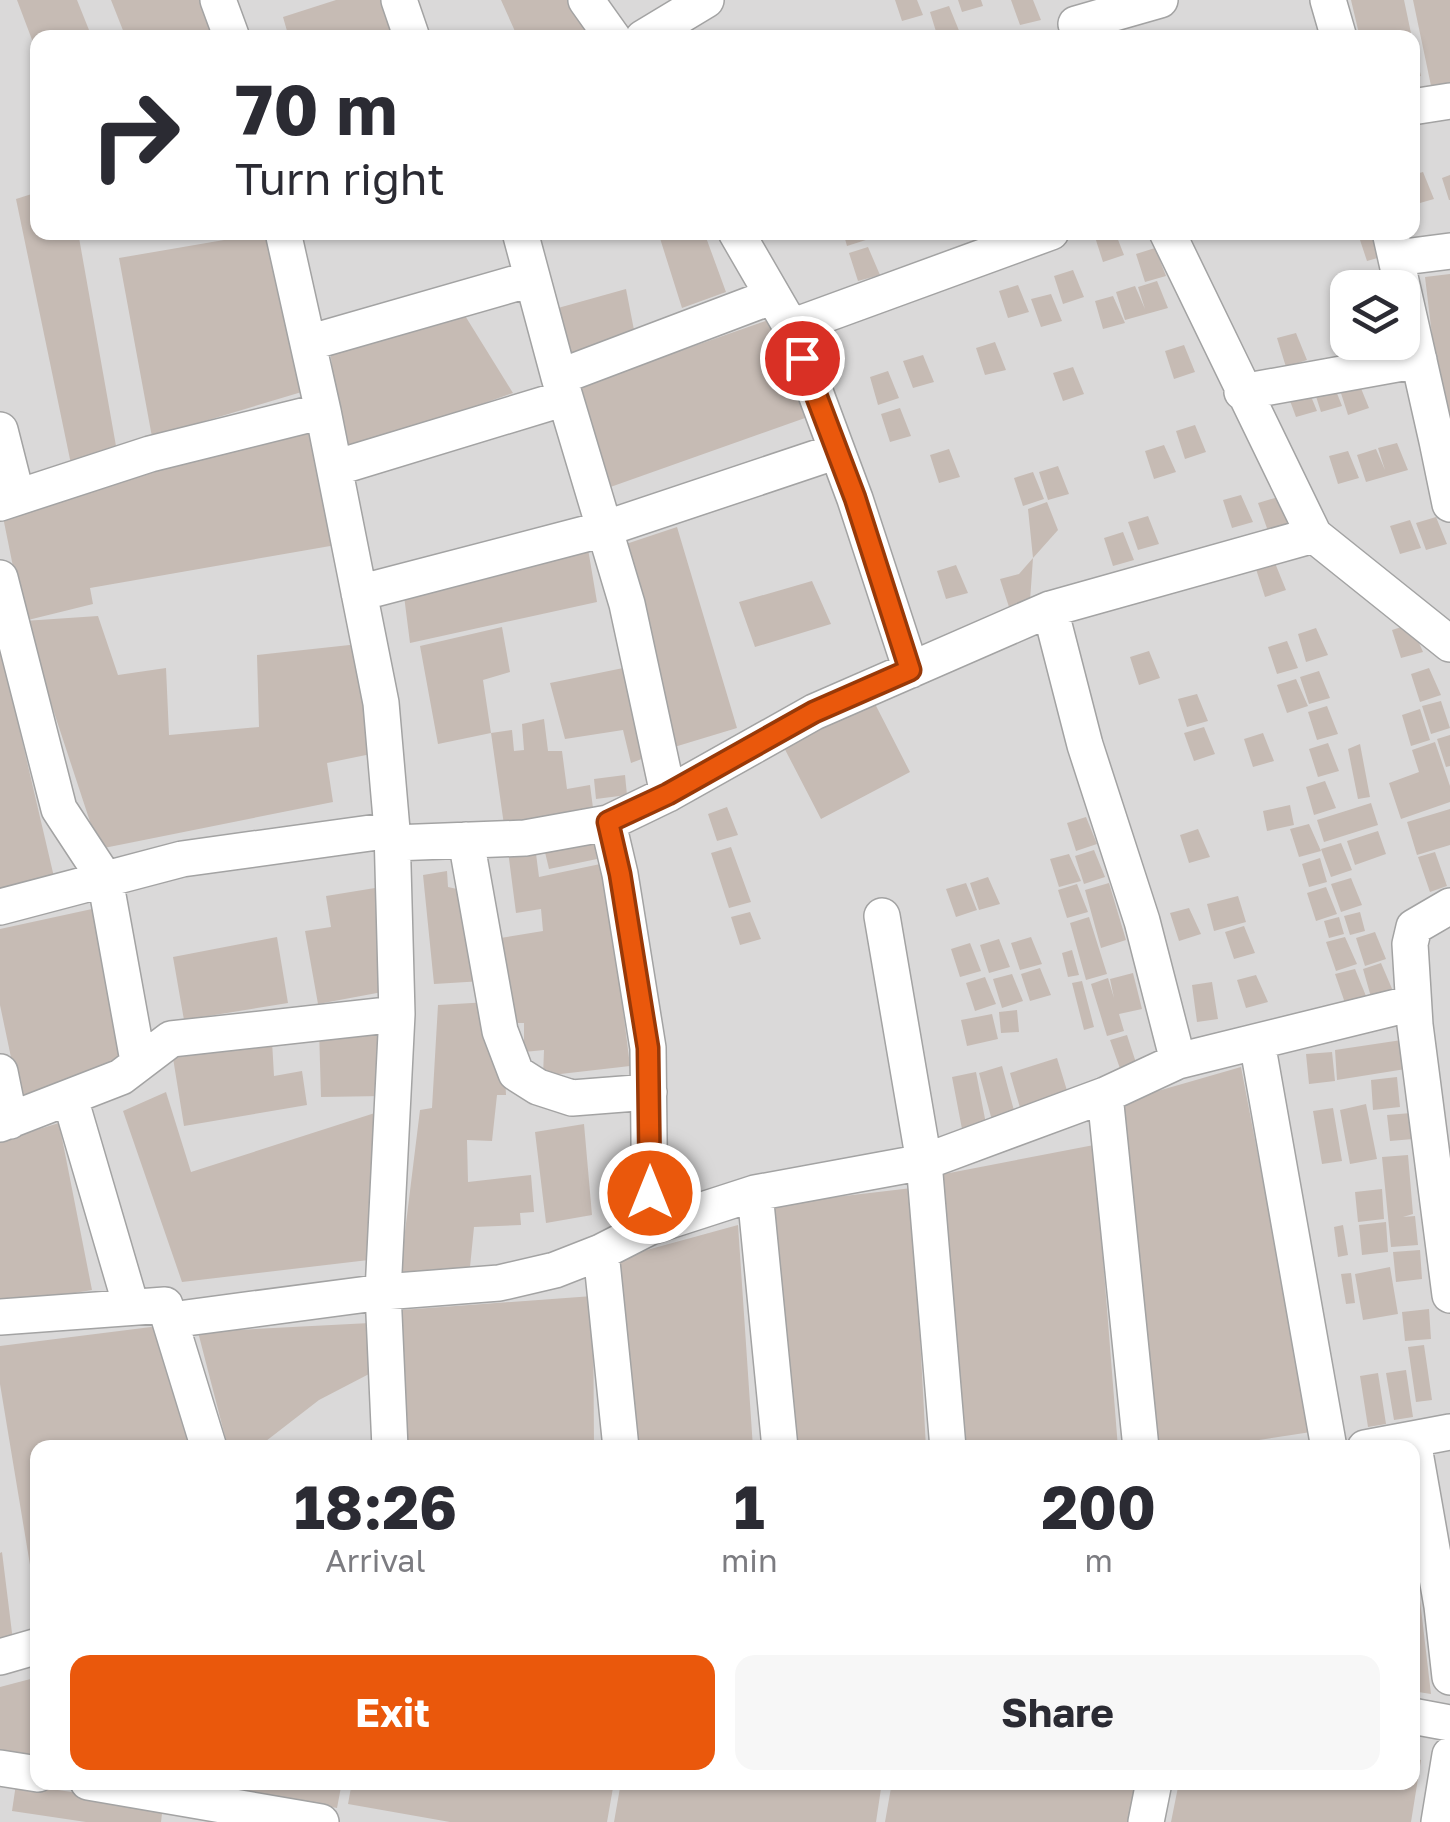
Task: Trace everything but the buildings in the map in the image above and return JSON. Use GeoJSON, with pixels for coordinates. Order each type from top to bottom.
{"type":"FeatureCollection","features":[{"type":"Feature","properties":{"kind":"street"},"geometry":{"type":"LineString","coordinates":[[218,0],[229,30]]}},
{"type":"Feature","properties":{"kind":"street"},"geometry":{"type":"LineString","coordinates":[[399,0],[409,30]]}},
{"type":"Feature","properties":{"kind":"street"},"geometry":{"type":"LineString","coordinates":[[586,0],[607,30]]}},
{"type":"Feature","properties":{"kind":"street"},"geometry":{"type":"LineString","coordinates":[[656,30],[706,0]]}},
{"type":"Feature","properties":{"kind":"street"},"geometry":{"type":"LineString","coordinates":[[1076,20],[1160,0]]}},
{"type":"Feature","properties":{"kind":"street"},"geometry":{"type":"LineString","coordinates":[[1328,0],[1337,30]]}},
{"type":"Feature","properties":{"kind":"street"},"geometry":{"type":"LineString","coordinates":[[1420,106],[1450,100]]}},
{"type":"Feature","properties":{"kind":"street"},"geometry":{"type":"LineString","coordinates":[[285,240],[381,703],[392,837],[397,1014],[383,1292],[390,1440]]}},
{"type":"Feature","properties":{"kind":"street"},"geometry":{"type":"LineString","coordinates":[[522,240],[628,604],[668,794]]}},
{"type":"Feature","properties":{"kind":"street"},"geometry":{"type":"LineString","coordinates":[[741,240],[791,327],[910,670]]}},
{"type":"Feature","properties":{"kind":"street"},"geometry":{"type":"LineString","coordinates":[[791,327],[1030,240]]}},
{"type":"Feature","properties":{"kind":"street"},"geometry":{"type":"LineString","coordinates":[[1172,240],[1314,535],[1450,644]]}},
{"type":"Feature","properties":{"kind":"street"},"geometry":{"type":"LineString","coordinates":[[1399,270],[1393,245],[1450,251]]}},
{"type":"Feature","properties":{"kind":"street"},"geometry":{"type":"LineString","coordinates":[[308,343],[531,279]]}},
{"type":"Feature","properties":{"kind":"street"},"geometry":{"type":"LineString","coordinates":[[335,468],[562,388],[773,296]]}},
{"type":"Feature","properties":{"kind":"street"},"geometry":{"type":"LineString","coordinates":[[1242,392],[1419,360],[1444,439],[1450,504]]}},
{"type":"Feature","properties":{"kind":"street"},"geometry":{"type":"LineString","coordinates":[[0,430],[8,500],[150,454],[323,411]]}},
{"type":"Feature","properties":{"kind":"street"},"geometry":{"type":"LineString","coordinates":[[359,593],[604,529],[837,451]]}},
{"type":"Feature","properties":{"kind":"street"},"geometry":{"type":"LineString","coordinates":[[0,907],[182,859],[392,837],[525,838],[608,822],[668,794],[814,712],[1050,608],[1314,535]]}},
{"type":"Feature","properties":{"kind":"street"},"geometry":{"type":"LineString","coordinates":[[0,578],[59,809],[105,879],[138,1061]]}},
{"type":"Feature","properties":{"kind":"street"},"geometry":{"type":"LineString","coordinates":[[1050,608],[1085,745],[1142,921],[1178,1061]]}},
{"type":"Feature","properties":{"kind":"street"},"geometry":{"type":"LineString","coordinates":[[608,822],[648,1048],[650,1227]]}},
{"type":"Feature","properties":{"kind":"street"},"geometry":{"type":"LineString","coordinates":[[466,840],[500,1030],[516,1074],[538,1088],[572,1098],[649,1092]]}},
{"type":"Feature","properties":{"kind":"street"},"geometry":{"type":"LineString","coordinates":[[1450,906],[1414,928],[1410,944],[1413,1004],[1450,1295]]}},
{"type":"Feature","properties":{"kind":"street"},"geometry":{"type":"LineString","coordinates":[[882,916],[924,1162],[947,1440]]}},
{"type":"Feature","properties":{"kind":"street"},"geometry":{"type":"LineString","coordinates":[[171,1320],[383,1292],[499,1284],[555,1270],[650,1227],[755,1193],[924,1162],[1104,1096],[1178,1061],[1413,1004]]}},
{"type":"Feature","properties":{"kind":"street"},"geometry":{"type":"LineString","coordinates":[[0,1072],[5,1122],[121,1076],[171,1039],[397,1014]]}},
{"type":"Feature","properties":{"kind":"street"},"geometry":{"type":"LineString","coordinates":[[1257,1042],[1329,1440]]}},
{"type":"Feature","properties":{"kind":"street"},"geometry":{"type":"LineString","coordinates":[[1104,1096],[1140,1440]]}},
{"type":"Feature","properties":{"kind":"street"},"geometry":{"type":"LineString","coordinates":[[70,1098],[131,1306]]}},
{"type":"Feature","properties":{"kind":"street"},"geometry":{"type":"LineString","coordinates":[[755,1193],[779,1440]]}},
{"type":"Feature","properties":{"kind":"street"},"geometry":{"type":"LineString","coordinates":[[601,1252],[620,1440]]}},
{"type":"Feature","properties":{"kind":"street"},"geometry":{"type":"LineString","coordinates":[[0,1317],[160,1304],[167,1308],[206,1440]]}},
{"type":"Feature","properties":{"kind":"street"},"geometry":{"type":"LineString","coordinates":[[1417,1440],[1450,1432]]}},
{"type":"Feature","properties":{"kind":"street"},"geometry":{"type":"LineString","coordinates":[[1420,1481],[1450,1677]]}},
{"type":"Feature","properties":{"kind":"street"},"geometry":{"type":"LineString","coordinates":[[0,1657],[30,1648]]}},
{"type":"Feature","properties":{"kind":"street"},"geometry":{"type":"LineString","coordinates":[[1420,1717],[1450,1723]]}},
{"type":"Feature","properties":{"kind":"street"},"geometry":{"type":"LineString","coordinates":[[1439,1822],[1450,1754]]}},
{"type":"Feature","properties":{"kind":"street"},"geometry":{"type":"LineString","coordinates":[[0,1768],[30,1773]]}},
{"type":"Feature","properties":{"kind":"street"},"geometry":{"type":"LineString","coordinates":[[134,1790],[320,1822]]}},
{"type":"Feature","properties":{"kind":"street"},"geometry":{"type":"LineString","coordinates":[[1146,1822],[1152,1790]]}},
{"type":"Feature","properties":{"kind":"shaded area"},"geometry":{"type":"Polygon","coordinates":[[[0,0],[1450,0],[1450,1822],[0,1822],[0,0]]]}},
{"type":"Feature","properties":{"kind":"route"},"geometry":{"type":"LineString","coordinates":[[650,1193],[648,1048],[608,822],[668,794],[814,712],[910,670],[855,498],[802,358]]}}]}
